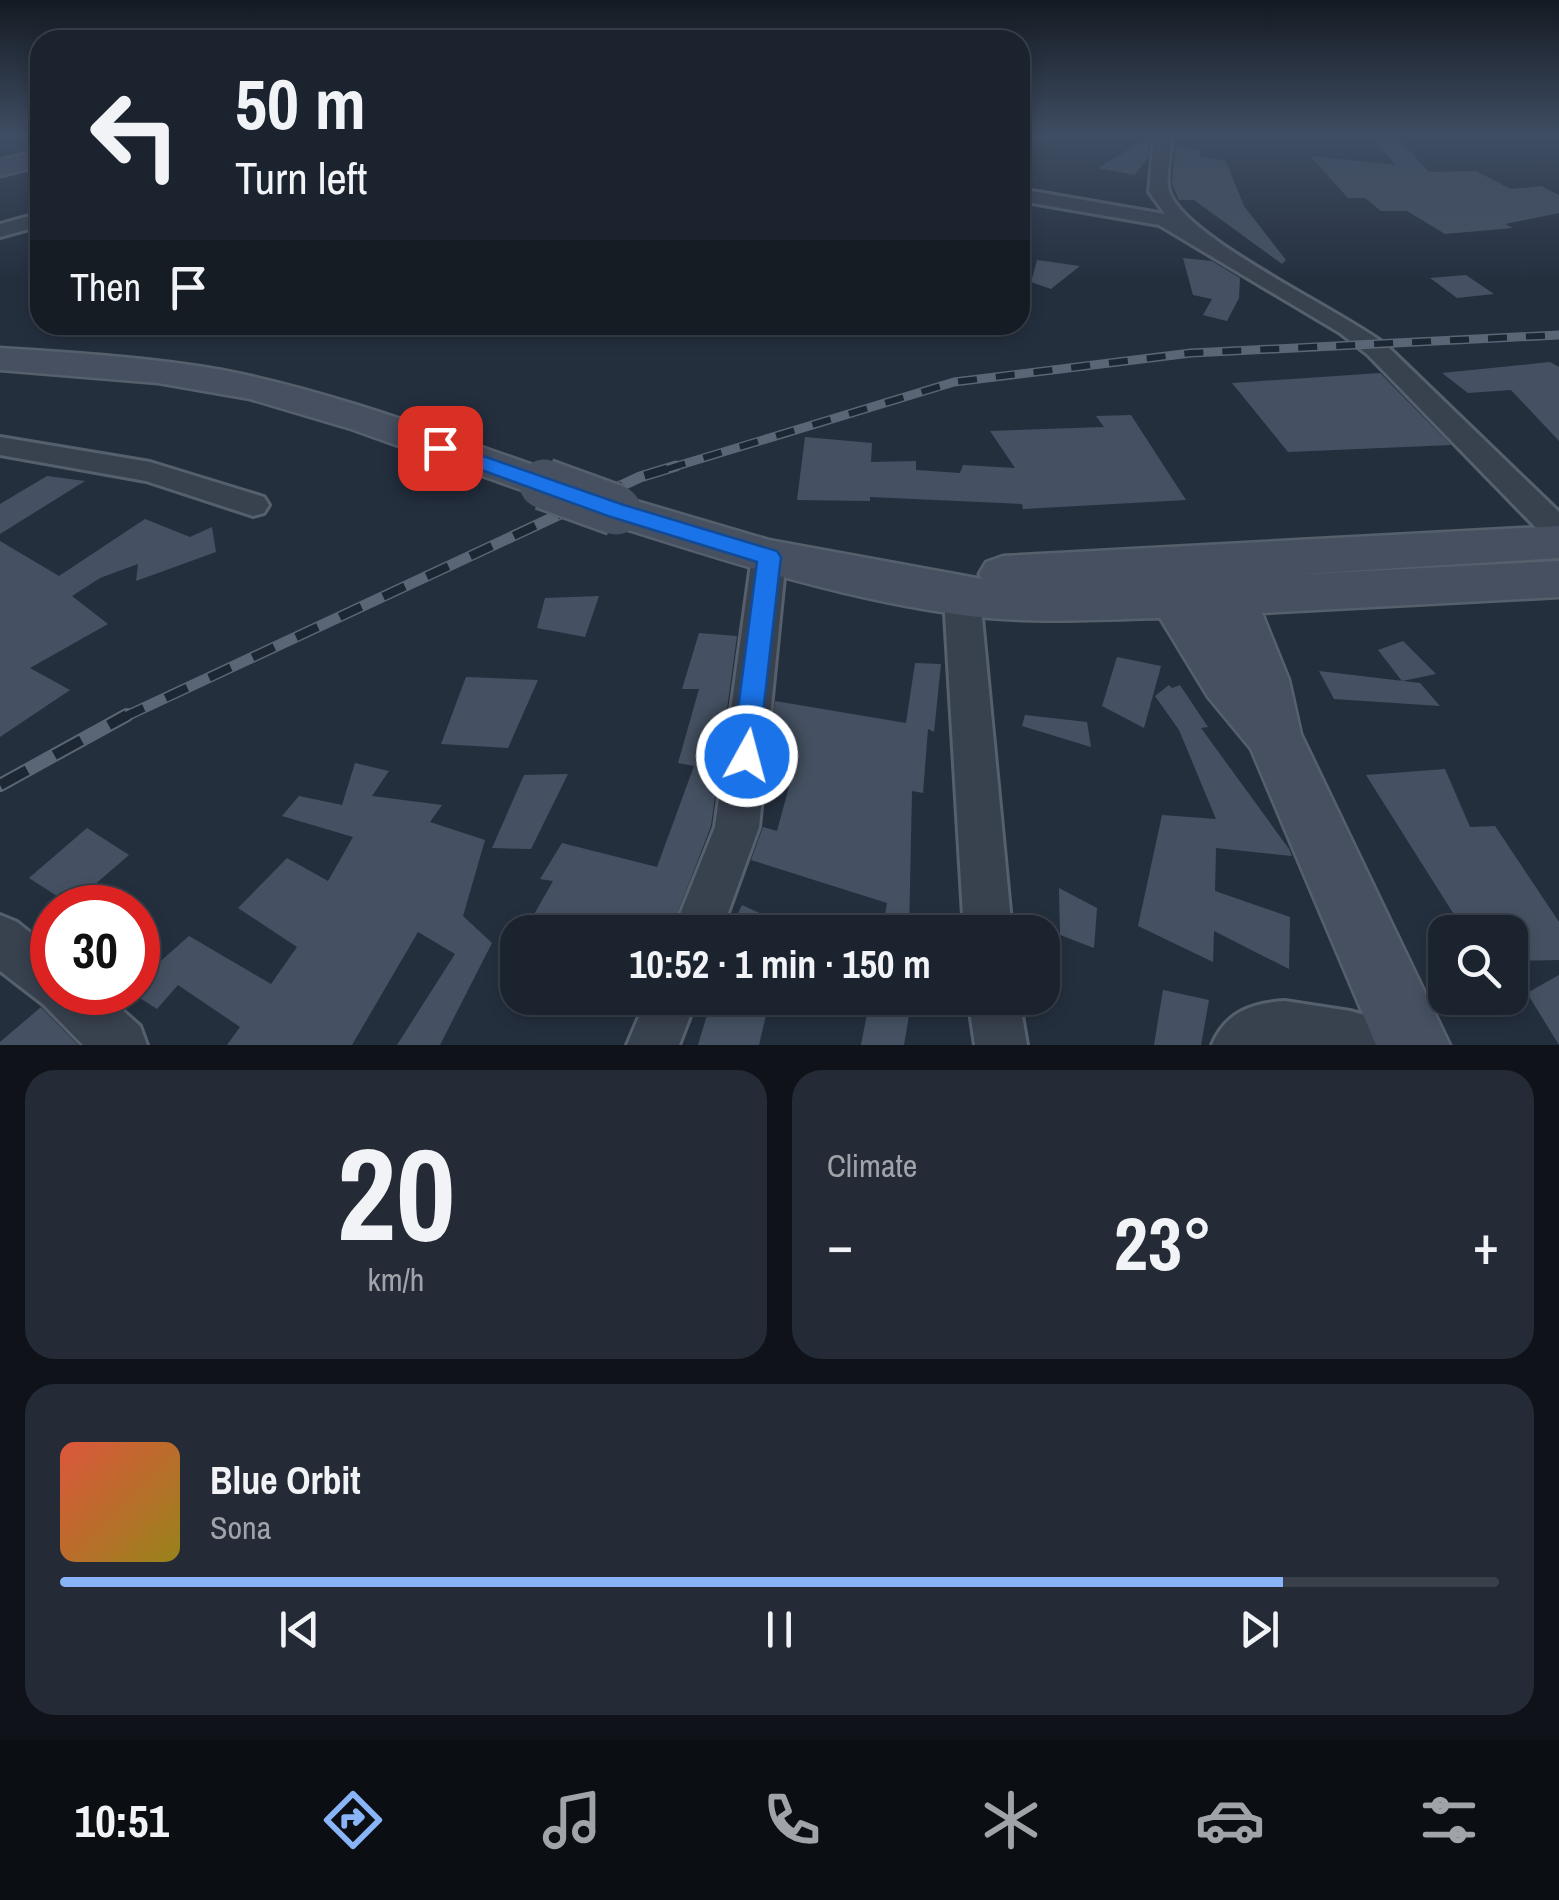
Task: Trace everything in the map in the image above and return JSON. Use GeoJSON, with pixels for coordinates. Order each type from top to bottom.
{"type":"FeatureCollection","features":[{"type":"Feature","properties":{"kind":"main road"},"geometry":{"type":"LineString","coordinates":[[0,359],[154,373],[249,387],[336,412],[616,510],[769,557],[962,597],[1065,602],[1110,611],[1166,633],[1254,698]]}},
{"type":"Feature","properties":{"kind":"main road"},"geometry":{"type":"LineString","coordinates":[[831,569],[1162,582],[1224,579],[1559,542]]}},
{"type":"Feature","properties":{"kind":"main road"},"geometry":{"type":"LineString","coordinates":[[1224,579],[1369,589],[1559,579]]}},
{"type":"Feature","properties":{"kind":"main road"},"geometry":{"type":"LineString","coordinates":[[1224,579],[1254,698],[1413,1045]]}},
{"type":"Feature","properties":{"kind":"main road"},"geometry":{"type":"LineString","coordinates":[[1065,602],[1162,582]]}},
{"type":"Feature","properties":{"kind":"main road"},"geometry":{"type":"LineString","coordinates":[[1162,582],[1254,698]]}},
{"type":"Feature","properties":{"kind":"main road"},"geometry":{"type":"LineString","coordinates":[[1254,698],[1265,639],[1275,622],[1297,608],[1369,589]]}},
{"type":"Feature","properties":{"kind":"street"},"geometry":{"type":"LineString","coordinates":[[1159,185],[1158,192],[1187,230]]}},
{"type":"Feature","properties":{"kind":"street"},"geometry":{"type":"LineString","coordinates":[[1030,196],[1140,213],[1187,230],[1377,350],[1559,532]]}},
{"type":"Feature","properties":{"kind":"street"},"geometry":{"type":"LineString","coordinates":[[0,231],[30,223]]}},
{"type":"Feature","properties":{"kind":"street"},"geometry":{"type":"LineString","coordinates":[[0,446],[150,472],[253,506]]}},
{"type":"Feature","properties":{"kind":"street"},"geometry":{"type":"LineString","coordinates":[[703,915],[737,828],[769,557]]}},
{"type":"Feature","properties":{"kind":"street"},"geometry":{"type":"LineString","coordinates":[[962,597],[987,915]]}},
{"type":"Feature","properties":{"kind":"street"},"geometry":{"type":"LineString","coordinates":[[0,939],[30,964]]}},
{"type":"Feature","properties":{"kind":"street"},"geometry":{"type":"LineString","coordinates":[[89,1015],[121,1045]]}},
{"type":"Feature","properties":{"kind":"street"},"geometry":{"type":"LineString","coordinates":[[653,1045],[665,1015]]}},
{"type":"Feature","properties":{"kind":"street"},"geometry":{"type":"LineString","coordinates":[[996,1015],[1000,1045]]}},
{"type":"Feature","properties":{"kind":"street"},"geometry":{"type":"LineString","coordinates":[[1238,1045],[1253,1028],[1275,1025],[1386,1045]]}},
{"type":"Feature","properties":{"kind":"building"},"geometry":{"type":"Polygon","coordinates":[[[1172,185],[1236,185],[1244,206],[1286,260],[1282,264],[1194,200],[1179,200],[1172,185]]]}},
{"type":"Feature","properties":{"kind":"building"},"geometry":{"type":"Polygon","coordinates":[[[1336,185],[1503,185],[1511,189],[1541,186],[1559,195],[1559,213],[1505,224],[1513,228],[1445,234],[1407,211],[1381,211],[1365,198],[1348,198],[1336,185]]]}},
{"type":"Feature","properties":{"kind":"building"},"geometry":{"type":"Polygon","coordinates":[[[1183,258],[1212,261],[1240,278],[1239,298],[1227,321],[1203,315],[1212,299],[1193,295],[1183,258]]]}},
{"type":"Feature","properties":{"kind":"building"},"geometry":{"type":"Polygon","coordinates":[[[1037,260],[1080,266],[1051,289],[1031,282],[1037,260]]]}},
{"type":"Feature","properties":{"kind":"building"},"geometry":{"type":"Polygon","coordinates":[[[1466,275],[1494,294],[1457,298],[1430,278],[1466,275]]]}},
{"type":"Feature","properties":{"kind":"building"},"geometry":{"type":"Polygon","coordinates":[[[1550,362],[1559,367],[1559,441],[1511,390],[1468,393],[1442,373],[1550,362]]]}},
{"type":"Feature","properties":{"kind":"building"},"geometry":{"type":"Polygon","coordinates":[[[1380,373],[1451,445],[1288,452],[1232,383],[1380,373]]]}},
{"type":"Feature","properties":{"kind":"building"},"geometry":{"type":"Polygon","coordinates":[[[1131,415],[1186,500],[1023,509],[1022,504],[870,497],[870,501],[797,500],[805,437],[872,443],[871,462],[916,461],[916,470],[960,473],[963,465],[1015,468],[990,431],[1104,427],[1096,416],[1131,415]]]}},
{"type":"Feature","properties":{"kind":"building"},"geometry":{"type":"Polygon","coordinates":[[[47,476],[85,481],[0,534],[0,504],[47,476]]]}},
{"type":"Feature","properties":{"kind":"building"},"geometry":{"type":"Polygon","coordinates":[[[145,519],[190,537],[212,527],[216,552],[136,581],[138,564],[100,578],[72,596],[108,624],[30,668],[70,690],[0,737],[0,541],[59,576],[145,519]]]}},
{"type":"Feature","properties":{"kind":"building"},"geometry":{"type":"Polygon","coordinates":[[[599,596],[585,637],[537,628],[545,598],[599,596]]]}},
{"type":"Feature","properties":{"kind":"building"},"geometry":{"type":"Polygon","coordinates":[[[699,633],[737,636],[711,826],[677,915],[534,915],[553,881],[540,879],[562,843],[657,867],[694,766],[678,763],[699,689],[682,689],[699,633]]]}},
{"type":"Feature","properties":{"kind":"building"},"geometry":{"type":"Polygon","coordinates":[[[1403,641],[1436,674],[1402,681],[1378,650],[1403,641]]]}},
{"type":"Feature","properties":{"kind":"building"},"geometry":{"type":"Polygon","coordinates":[[[1117,657],[1161,666],[1144,728],[1102,706],[1117,657]]]}},
{"type":"Feature","properties":{"kind":"building"},"geometry":{"type":"Polygon","coordinates":[[[915,663],[941,664],[934,732],[928,729],[923,793],[912,791],[909,915],[885,915],[887,903],[751,860],[763,827],[777,831],[796,761],[770,753],[775,701],[906,723],[915,663]]]}},
{"type":"Feature","properties":{"kind":"building"},"geometry":{"type":"Polygon","coordinates":[[[1319,671],[1420,683],[1440,706],[1334,699],[1319,671]]]}},
{"type":"Feature","properties":{"kind":"building"},"geometry":{"type":"Polygon","coordinates":[[[466,677],[538,680],[508,748],[441,744],[466,677]]]}},
{"type":"Feature","properties":{"kind":"building"},"geometry":{"type":"Polygon","coordinates":[[[1169,685],[1180,685],[1208,727],[1201,728],[1292,856],[1216,848],[1215,891],[1290,917],[1289,969],[1214,931],[1213,962],[1138,926],[1162,815],[1216,819],[1179,730],[1155,696],[1169,685]]]}},
{"type":"Feature","properties":{"kind":"building"},"geometry":{"type":"Polygon","coordinates":[[[1025,715],[1087,722],[1091,747],[1022,726],[1025,715]]]}},
{"type":"Feature","properties":{"kind":"building"},"geometry":{"type":"Polygon","coordinates":[[[355,763],[389,771],[372,796],[442,805],[430,822],[485,840],[463,916],[492,943],[440,1045],[397,1045],[455,954],[418,932],[352,1045],[227,1045],[240,1027],[178,985],[160,1006],[160,962],[189,936],[271,984],[297,947],[238,908],[287,858],[328,881],[353,837],[282,816],[299,796],[342,805],[355,763]]]}},
{"type":"Feature","properties":{"kind":"building"},"geometry":{"type":"Polygon","coordinates":[[[1445,769],[1470,827],[1495,826],[1559,922],[1559,960],[1528,961],[1528,915],[1454,915],[1366,775],[1445,769]]]}},
{"type":"Feature","properties":{"kind":"building"},"geometry":{"type":"Polygon","coordinates":[[[568,774],[531,849],[492,848],[524,775],[568,774]]]}},
{"type":"Feature","properties":{"kind":"building"},"geometry":{"type":"Polygon","coordinates":[[[87,828],[129,855],[94,885],[40,885],[29,878],[87,828]]]}},
{"type":"Feature","properties":{"kind":"building"},"geometry":{"type":"Polygon","coordinates":[[[1059,888],[1097,908],[1094,948],[1060,935],[1059,888]]]}},
{"type":"Feature","properties":{"kind":"building"},"geometry":{"type":"Polygon","coordinates":[[[742,905],[764,915],[737,915],[742,905]]]}},
{"type":"Feature","properties":{"kind":"building"},"geometry":{"type":"Polygon","coordinates":[[[1559,975],[1559,1045],[1528,995],[1559,975]]]}},
{"type":"Feature","properties":{"kind":"building"},"geometry":{"type":"Polygon","coordinates":[[[1163,990],[1209,1000],[1201,1045],[1154,1045],[1163,990]]]}},
{"type":"Feature","properties":{"kind":"building"},"geometry":{"type":"Polygon","coordinates":[[[32,1015],[49,1015],[78,1045],[0,1045],[32,1015]]]}},
{"type":"Feature","properties":{"kind":"building"},"geometry":{"type":"Polygon","coordinates":[[[707,1015],[766,1015],[759,1045],[698,1045],[707,1015]]]}},
{"type":"Feature","properties":{"kind":"building"},"geometry":{"type":"Polygon","coordinates":[[[867,1015],[909,1015],[904,1045],[861,1045],[867,1015]]]}},
{"type":"Feature","properties":{"kind":"railway"},"geometry":{"type":"LineString","coordinates":[[667,469],[954,382],[1191,353],[1559,335]]}},
{"type":"Feature","properties":{"kind":"railway"},"geometry":{"type":"LineString","coordinates":[[122,718],[640,477],[676,466]]}},
{"type":"Feature","properties":{"kind":"railway"},"geometry":{"type":"LineString","coordinates":[[0,785],[127,715]]}},
{"type":"Feature","properties":{"kind":"route"},"geometry":{"type":"LineString","coordinates":[[440,448],[616,510],[769,557],[747,756]]}}]}
